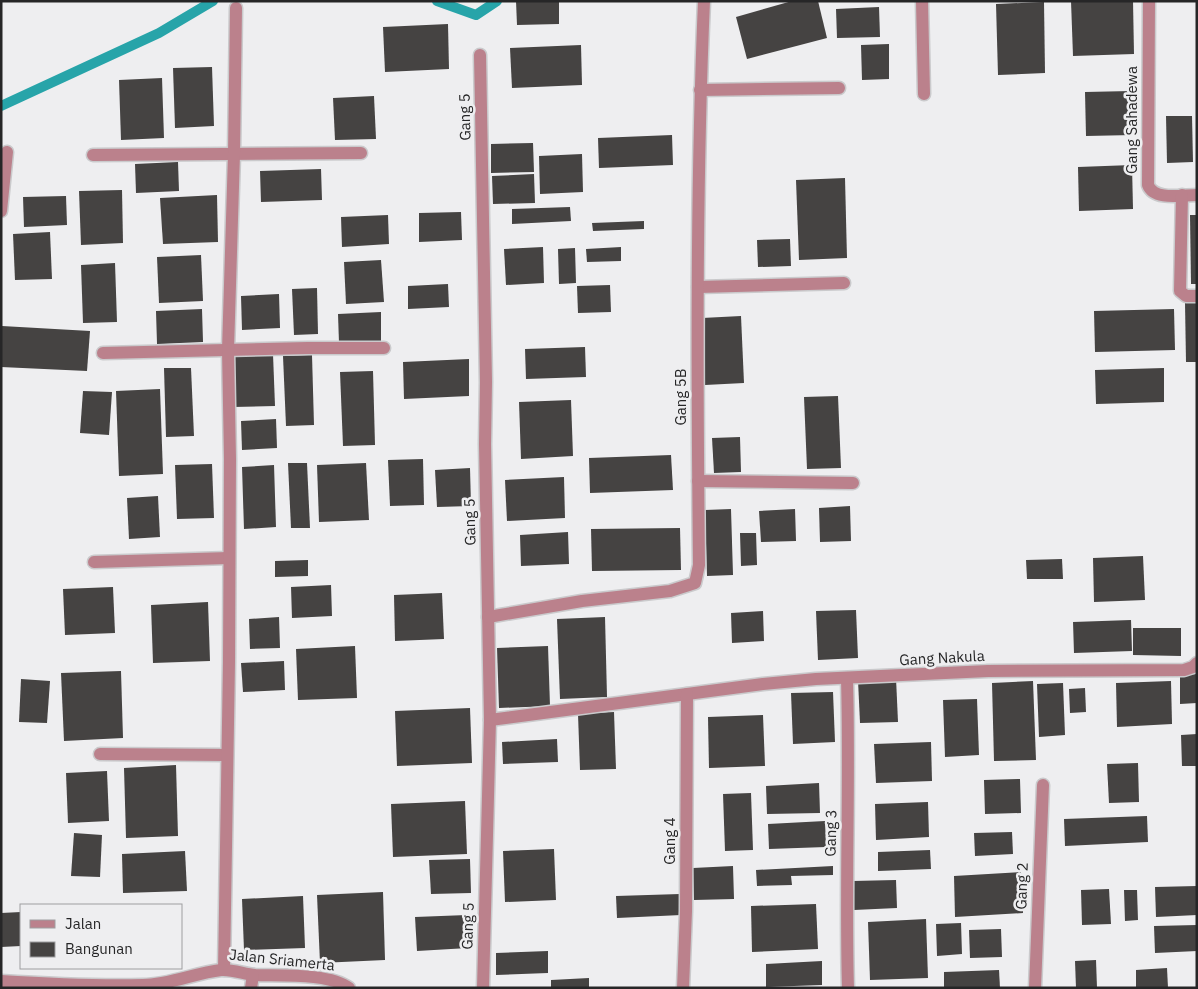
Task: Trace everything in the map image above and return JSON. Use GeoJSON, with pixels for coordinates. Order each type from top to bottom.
{"type":"FeatureCollection","features":[{"type":"Feature","properties":{"kind":"street","name":"Gang 5B"},"geometry":{"type":"LineString","coordinates":[[488,617],[582,601],[670,591],[695,583],[699,565],[698,287],[700,90],[704,1]]}},
{"type":"Feature","properties":{"kind":"street"},"geometry":{"type":"LineString","coordinates":[[922,1],[924,94]]}},
{"type":"Feature","properties":{"kind":"street","name":"Gang Sahadewa"},"geometry":{"type":"LineString","coordinates":[[1149,1],[1148,185],[1152,192],[1157,195],[1197,195]]}},
{"type":"Feature","properties":{"kind":"street"},"geometry":{"type":"LineString","coordinates":[[224,970],[230,459],[228,350],[236,8]]}},
{"type":"Feature","properties":{"kind":"street","name":"Gang 5"},"geometry":{"type":"LineString","coordinates":[[480,55],[490,720],[483,988]]}},
{"type":"Feature","properties":{"kind":"street"},"geometry":{"type":"LineString","coordinates":[[700,90],[838,88]]}},
{"type":"Feature","properties":{"kind":"street"},"geometry":{"type":"LineString","coordinates":[[1,211],[7,152]]}},
{"type":"Feature","properties":{"kind":"street"},"geometry":{"type":"LineString","coordinates":[[93,155],[361,154]]}},
{"type":"Feature","properties":{"kind":"street"},"geometry":{"type":"LineString","coordinates":[[1182,195],[1180,291],[1186,296],[1197,296]]}},
{"type":"Feature","properties":{"kind":"street"},"geometry":{"type":"LineString","coordinates":[[698,287],[844,283]]}},
{"type":"Feature","properties":{"kind":"street"},"geometry":{"type":"LineString","coordinates":[[103,352],[384,348]]}},
{"type":"Feature","properties":{"kind":"street"},"geometry":{"type":"LineString","coordinates":[[698,481],[853,483]]}},
{"type":"Feature","properties":{"kind":"street"},"geometry":{"type":"LineString","coordinates":[[94,562],[229,558]]}},
{"type":"Feature","properties":{"kind":"street","name":"Gang Nakula"},"geometry":{"type":"LineString","coordinates":[[490,720],[763,684],[816,679],[988,672],[1184,670],[1193,667],[1197,663]]}},
{"type":"Feature","properties":{"kind":"street","name":"Gang 3"},"geometry":{"type":"LineString","coordinates":[[847,679],[849,747],[846,937],[848,988]]}},
{"type":"Feature","properties":{"kind":"street","name":"Gang 4"},"geometry":{"type":"LineString","coordinates":[[683,988],[686,911],[687,694]]}},
{"type":"Feature","properties":{"kind":"street"},"geometry":{"type":"LineString","coordinates":[[100,754],[228,755]]}},
{"type":"Feature","properties":{"kind":"street","name":"Gang 2"},"geometry":{"type":"LineString","coordinates":[[1035,988],[1043,785]]}},
{"type":"Feature","properties":{"kind":"street","name":"Jalan Sriamerta"},"geometry":{"type":"LineString","coordinates":[[1,980],[43,983],[145,985],[224,970],[253,974],[324,978],[344,984],[349,988]]}},
{"type":"Feature","properties":{"kind":"street"},"geometry":{"type":"LineString","coordinates":[[251,988],[253,974]]}},
{"type":"Feature","properties":{"kind":"building"},"geometry":{"type":"Polygon","coordinates":[[[516,1],[559,1],[559,24],[517,25],[516,1]]]}},
{"type":"Feature","properties":{"kind":"building"},"geometry":{"type":"Polygon","coordinates":[[[792,1],[818,1],[827,38],[747,59],[736,17],[792,1]]]}},
{"type":"Feature","properties":{"kind":"building"},"geometry":{"type":"Polygon","coordinates":[[[1071,1],[1133,1],[1134,54],[1073,56],[1071,1]]]}},
{"type":"Feature","properties":{"kind":"building"},"geometry":{"type":"Polygon","coordinates":[[[1044,2],[1045,73],[998,75],[996,4],[1044,2]]]}},
{"type":"Feature","properties":{"kind":"building"},"geometry":{"type":"Polygon","coordinates":[[[879,7],[880,37],[837,38],[836,9],[879,7]]]}},
{"type":"Feature","properties":{"kind":"building"},"geometry":{"type":"Polygon","coordinates":[[[448,24],[449,69],[385,72],[383,27],[448,24]]]}},
{"type":"Feature","properties":{"kind":"building"},"geometry":{"type":"Polygon","coordinates":[[[889,44],[889,79],[862,80],[861,45],[889,44]]]}},
{"type":"Feature","properties":{"kind":"building"},"geometry":{"type":"Polygon","coordinates":[[[581,45],[582,85],[512,88],[510,48],[581,45]]]}},
{"type":"Feature","properties":{"kind":"building"},"geometry":{"type":"Polygon","coordinates":[[[212,67],[214,126],[175,128],[173,68],[212,67]]]}},
{"type":"Feature","properties":{"kind":"building"},"geometry":{"type":"Polygon","coordinates":[[[162,78],[164,138],[121,140],[119,80],[162,78]]]}},
{"type":"Feature","properties":{"kind":"building"},"geometry":{"type":"Polygon","coordinates":[[[1131,91],[1133,135],[1086,136],[1085,92],[1131,91]]]}},
{"type":"Feature","properties":{"kind":"building"},"geometry":{"type":"Polygon","coordinates":[[[374,96],[376,139],[335,140],[333,98],[374,96]]]}},
{"type":"Feature","properties":{"kind":"building"},"geometry":{"type":"Polygon","coordinates":[[[1166,116],[1192,116],[1193,162],[1167,163],[1166,116]]]}},
{"type":"Feature","properties":{"kind":"building"},"geometry":{"type":"Polygon","coordinates":[[[672,135],[673,165],[599,168],[598,138],[672,135]]]}},
{"type":"Feature","properties":{"kind":"building"},"geometry":{"type":"Polygon","coordinates":[[[533,143],[534,172],[491,173],[491,144],[533,143]]]}},
{"type":"Feature","properties":{"kind":"building"},"geometry":{"type":"Polygon","coordinates":[[[582,154],[583,192],[540,194],[539,156],[582,154]]]}},
{"type":"Feature","properties":{"kind":"building"},"geometry":{"type":"Polygon","coordinates":[[[178,162],[179,191],[136,193],[135,164],[178,162]]]}},
{"type":"Feature","properties":{"kind":"building"},"geometry":{"type":"Polygon","coordinates":[[[1132,165],[1133,209],[1079,211],[1078,167],[1132,165]]]}},
{"type":"Feature","properties":{"kind":"building"},"geometry":{"type":"Polygon","coordinates":[[[321,169],[322,200],[261,202],[260,171],[321,169]]]}},
{"type":"Feature","properties":{"kind":"building"},"geometry":{"type":"Polygon","coordinates":[[[534,174],[535,203],[493,204],[492,176],[534,174]]]}},
{"type":"Feature","properties":{"kind":"building"},"geometry":{"type":"Polygon","coordinates":[[[845,178],[847,258],[799,260],[796,180],[845,178]]]}},
{"type":"Feature","properties":{"kind":"building"},"geometry":{"type":"Polygon","coordinates":[[[122,190],[123,243],[81,245],[79,191],[122,190]]]}},
{"type":"Feature","properties":{"kind":"building"},"geometry":{"type":"Polygon","coordinates":[[[217,195],[218,242],[163,244],[160,198],[217,195]]]}},
{"type":"Feature","properties":{"kind":"building"},"geometry":{"type":"Polygon","coordinates":[[[66,196],[67,225],[24,227],[23,197],[66,196]]]}},
{"type":"Feature","properties":{"kind":"building"},"geometry":{"type":"Polygon","coordinates":[[[570,207],[571,221],[512,224],[512,209],[570,207]]]}},
{"type":"Feature","properties":{"kind":"building"},"geometry":{"type":"Polygon","coordinates":[[[461,212],[462,240],[419,242],[419,213],[461,212]]]}},
{"type":"Feature","properties":{"kind":"building"},"geometry":{"type":"Polygon","coordinates":[[[388,215],[389,244],[342,247],[341,217],[388,215]]]}},
{"type":"Feature","properties":{"kind":"building"},"geometry":{"type":"Polygon","coordinates":[[[1190,215],[1197,215],[1197,284],[1191,284],[1190,215]]]}},
{"type":"Feature","properties":{"kind":"building"},"geometry":{"type":"Polygon","coordinates":[[[644,221],[644,229],[593,231],[592,223],[644,221]]]}},
{"type":"Feature","properties":{"kind":"building"},"geometry":{"type":"Polygon","coordinates":[[[50,232],[52,279],[15,280],[13,234],[50,232]]]}},
{"type":"Feature","properties":{"kind":"building"},"geometry":{"type":"Polygon","coordinates":[[[790,239],[791,266],[758,267],[757,240],[790,239]]]}},
{"type":"Feature","properties":{"kind":"building"},"geometry":{"type":"Polygon","coordinates":[[[543,247],[544,283],[506,285],[504,249],[543,247]]]}},
{"type":"Feature","properties":{"kind":"building"},"geometry":{"type":"Polygon","coordinates":[[[621,247],[621,261],[587,262],[586,249],[621,247]]]}},
{"type":"Feature","properties":{"kind":"building"},"geometry":{"type":"Polygon","coordinates":[[[575,248],[576,283],[559,284],[558,249],[575,248]]]}},
{"type":"Feature","properties":{"kind":"building"},"geometry":{"type":"Polygon","coordinates":[[[201,255],[203,301],[159,303],[157,257],[201,255]]]}},
{"type":"Feature","properties":{"kind":"building"},"geometry":{"type":"Polygon","coordinates":[[[381,260],[384,302],[346,304],[344,262],[381,260]]]}},
{"type":"Feature","properties":{"kind":"building"},"geometry":{"type":"Polygon","coordinates":[[[115,263],[117,322],[83,323],[81,265],[115,263]]]}},
{"type":"Feature","properties":{"kind":"building"},"geometry":{"type":"Polygon","coordinates":[[[448,284],[449,307],[408,309],[408,286],[448,284]]]}},
{"type":"Feature","properties":{"kind":"building"},"geometry":{"type":"Polygon","coordinates":[[[610,285],[611,312],[578,313],[577,286],[610,285]]]}},
{"type":"Feature","properties":{"kind":"building"},"geometry":{"type":"Polygon","coordinates":[[[317,288],[318,334],[294,335],[292,289],[317,288]]]}},
{"type":"Feature","properties":{"kind":"building"},"geometry":{"type":"Polygon","coordinates":[[[279,294],[280,328],[242,330],[241,296],[279,294]]]}},
{"type":"Feature","properties":{"kind":"building"},"geometry":{"type":"Polygon","coordinates":[[[1197,302],[1197,362],[1186,362],[1185,303],[1197,302]]]}},
{"type":"Feature","properties":{"kind":"building"},"geometry":{"type":"Polygon","coordinates":[[[202,309],[203,342],[157,344],[156,311],[202,309]]]}},
{"type":"Feature","properties":{"kind":"building"},"geometry":{"type":"Polygon","coordinates":[[[1174,309],[1175,350],[1095,352],[1094,311],[1174,309]]]}},
{"type":"Feature","properties":{"kind":"building"},"geometry":{"type":"Polygon","coordinates":[[[381,312],[381,341],[339,343],[338,314],[381,312]]]}},
{"type":"Feature","properties":{"kind":"building"},"geometry":{"type":"Polygon","coordinates":[[[741,316],[744,383],[705,385],[702,318],[741,316]]]}},
{"type":"Feature","properties":{"kind":"building"},"geometry":{"type":"Polygon","coordinates":[[[2,326],[90,331],[87,371],[1,367],[2,326]]]}},
{"type":"Feature","properties":{"kind":"building"},"geometry":{"type":"Polygon","coordinates":[[[585,347],[586,377],[526,379],[525,349],[585,347]]]}},
{"type":"Feature","properties":{"kind":"building"},"geometry":{"type":"Polygon","coordinates":[[[273,354],[275,406],[233,407],[231,356],[273,354]]]}},
{"type":"Feature","properties":{"kind":"building"},"geometry":{"type":"Polygon","coordinates":[[[312,355],[314,425],[286,426],[283,356],[312,355]]]}},
{"type":"Feature","properties":{"kind":"building"},"geometry":{"type":"Polygon","coordinates":[[[469,359],[469,396],[404,399],[403,362],[469,359]]]}},
{"type":"Feature","properties":{"kind":"building"},"geometry":{"type":"Polygon","coordinates":[[[164,368],[191,368],[194,436],[166,437],[164,368]]]}},
{"type":"Feature","properties":{"kind":"building"},"geometry":{"type":"Polygon","coordinates":[[[1164,368],[1164,402],[1096,404],[1095,370],[1164,368]]]}},
{"type":"Feature","properties":{"kind":"building"},"geometry":{"type":"Polygon","coordinates":[[[373,371],[375,445],[343,446],[340,372],[373,371]]]}},
{"type":"Feature","properties":{"kind":"building"},"geometry":{"type":"Polygon","coordinates":[[[160,389],[163,474],[119,476],[116,391],[160,389]]]}},
{"type":"Feature","properties":{"kind":"building"},"geometry":{"type":"Polygon","coordinates":[[[83,391],[112,392],[109,435],[80,433],[83,391]]]}},
{"type":"Feature","properties":{"kind":"building"},"geometry":{"type":"Polygon","coordinates":[[[838,396],[841,468],[807,469],[804,397],[838,396]]]}},
{"type":"Feature","properties":{"kind":"building"},"geometry":{"type":"Polygon","coordinates":[[[571,400],[573,456],[521,459],[519,402],[571,400]]]}},
{"type":"Feature","properties":{"kind":"building"},"geometry":{"type":"Polygon","coordinates":[[[276,419],[277,448],[242,450],[241,421],[276,419]]]}},
{"type":"Feature","properties":{"kind":"building"},"geometry":{"type":"Polygon","coordinates":[[[740,437],[741,472],[714,473],[712,438],[740,437]]]}},
{"type":"Feature","properties":{"kind":"building"},"geometry":{"type":"Polygon","coordinates":[[[671,455],[673,490],[590,493],[589,458],[671,455]]]}},
{"type":"Feature","properties":{"kind":"building"},"geometry":{"type":"Polygon","coordinates":[[[423,459],[424,505],[390,506],[388,460],[423,459]]]}},
{"type":"Feature","properties":{"kind":"building"},"geometry":{"type":"Polygon","coordinates":[[[288,463],[307,463],[310,528],[291,528],[288,463]]]}},
{"type":"Feature","properties":{"kind":"building"},"geometry":{"type":"Polygon","coordinates":[[[366,463],[369,520],[319,522],[317,465],[366,463]]]}},
{"type":"Feature","properties":{"kind":"building"},"geometry":{"type":"Polygon","coordinates":[[[212,464],[214,518],[177,519],[175,465],[212,464]]]}},
{"type":"Feature","properties":{"kind":"building"},"geometry":{"type":"Polygon","coordinates":[[[274,465],[276,527],[244,529],[242,467],[274,465]]]}},
{"type":"Feature","properties":{"kind":"building"},"geometry":{"type":"Polygon","coordinates":[[[470,468],[471,506],[437,507],[435,470],[470,468]]]}},
{"type":"Feature","properties":{"kind":"building"},"geometry":{"type":"Polygon","coordinates":[[[564,477],[565,518],[507,521],[505,480],[564,477]]]}},
{"type":"Feature","properties":{"kind":"building"},"geometry":{"type":"Polygon","coordinates":[[[158,496],[160,537],[129,539],[127,498],[158,496]]]}},
{"type":"Feature","properties":{"kind":"building"},"geometry":{"type":"Polygon","coordinates":[[[850,506],[851,541],[820,542],[819,508],[850,506]]]}},
{"type":"Feature","properties":{"kind":"building"},"geometry":{"type":"Polygon","coordinates":[[[731,509],[733,575],[707,576],[705,510],[731,509]]]}},
{"type":"Feature","properties":{"kind":"building"},"geometry":{"type":"Polygon","coordinates":[[[795,509],[796,541],[761,542],[759,511],[795,509]]]}},
{"type":"Feature","properties":{"kind":"building"},"geometry":{"type":"Polygon","coordinates":[[[680,528],[681,570],[592,571],[591,529],[680,528]]]}},
{"type":"Feature","properties":{"kind":"building"},"geometry":{"type":"Polygon","coordinates":[[[568,532],[569,564],[521,566],[520,535],[568,532]]]}},
{"type":"Feature","properties":{"kind":"building"},"geometry":{"type":"Polygon","coordinates":[[[740,533],[756,533],[757,565],[741,566],[740,533]]]}},
{"type":"Feature","properties":{"kind":"building"},"geometry":{"type":"Polygon","coordinates":[[[1143,556],[1145,600],[1094,602],[1093,558],[1143,556]]]}},
{"type":"Feature","properties":{"kind":"building"},"geometry":{"type":"Polygon","coordinates":[[[1062,559],[1063,579],[1027,579],[1026,560],[1062,559]]]}},
{"type":"Feature","properties":{"kind":"building"},"geometry":{"type":"Polygon","coordinates":[[[308,560],[308,576],[275,577],[275,561],[308,560]]]}},
{"type":"Feature","properties":{"kind":"building"},"geometry":{"type":"Polygon","coordinates":[[[331,585],[332,616],[292,618],[291,587],[331,585]]]}},
{"type":"Feature","properties":{"kind":"building"},"geometry":{"type":"Polygon","coordinates":[[[113,587],[115,633],[65,635],[63,589],[113,587]]]}},
{"type":"Feature","properties":{"kind":"building"},"geometry":{"type":"Polygon","coordinates":[[[442,593],[444,639],[395,641],[394,595],[442,593]]]}},
{"type":"Feature","properties":{"kind":"building"},"geometry":{"type":"Polygon","coordinates":[[[208,602],[210,661],[153,663],[151,605],[208,602]]]}},
{"type":"Feature","properties":{"kind":"building"},"geometry":{"type":"Polygon","coordinates":[[[856,610],[858,658],[818,660],[816,611],[856,610]]]}},
{"type":"Feature","properties":{"kind":"building"},"geometry":{"type":"Polygon","coordinates":[[[763,611],[764,641],[732,643],[731,613],[763,611]]]}},
{"type":"Feature","properties":{"kind":"building"},"geometry":{"type":"Polygon","coordinates":[[[279,617],[280,648],[250,649],[249,619],[279,617]]]}},
{"type":"Feature","properties":{"kind":"building"},"geometry":{"type":"Polygon","coordinates":[[[605,617],[607,697],[560,699],[557,619],[605,617]]]}},
{"type":"Feature","properties":{"kind":"building"},"geometry":{"type":"Polygon","coordinates":[[[1131,620],[1132,651],[1074,653],[1073,622],[1131,620]]]}},
{"type":"Feature","properties":{"kind":"building"},"geometry":{"type":"Polygon","coordinates":[[[1133,628],[1181,628],[1181,656],[1133,655],[1133,628]]]}},
{"type":"Feature","properties":{"kind":"building"},"geometry":{"type":"Polygon","coordinates":[[[355,646],[357,698],[298,700],[296,649],[355,646]]]}},
{"type":"Feature","properties":{"kind":"building"},"geometry":{"type":"Polygon","coordinates":[[[548,646],[550,706],[499,708],[497,648],[548,646]]]}},
{"type":"Feature","properties":{"kind":"building"},"geometry":{"type":"Polygon","coordinates":[[[284,661],[285,690],[243,692],[241,663],[284,661]]]}},
{"type":"Feature","properties":{"kind":"building"},"geometry":{"type":"Polygon","coordinates":[[[121,671],[123,738],[64,741],[61,673],[121,671]]]}},
{"type":"Feature","properties":{"kind":"building"},"geometry":{"type":"Polygon","coordinates":[[[1197,674],[1197,703],[1180,704],[1180,675],[1197,674]]]}},
{"type":"Feature","properties":{"kind":"building"},"geometry":{"type":"Polygon","coordinates":[[[896,678],[898,722],[860,723],[858,680],[896,678]]]}},
{"type":"Feature","properties":{"kind":"building"},"geometry":{"type":"Polygon","coordinates":[[[21,679],[50,681],[47,723],[19,722],[21,679]]]}},
{"type":"Feature","properties":{"kind":"building"},"geometry":{"type":"Polygon","coordinates":[[[1033,681],[1036,760],[994,761],[992,683],[1033,681]]]}},
{"type":"Feature","properties":{"kind":"building"},"geometry":{"type":"Polygon","coordinates":[[[1171,681],[1172,724],[1117,727],[1116,683],[1171,681]]]}},
{"type":"Feature","properties":{"kind":"building"},"geometry":{"type":"Polygon","coordinates":[[[1063,683],[1065,735],[1039,737],[1037,684],[1063,683]]]}},
{"type":"Feature","properties":{"kind":"building"},"geometry":{"type":"Polygon","coordinates":[[[1085,688],[1086,712],[1070,713],[1069,689],[1085,688]]]}},
{"type":"Feature","properties":{"kind":"building"},"geometry":{"type":"Polygon","coordinates":[[[833,692],[835,742],[793,744],[791,693],[833,692]]]}},
{"type":"Feature","properties":{"kind":"building"},"geometry":{"type":"Polygon","coordinates":[[[977,699],[979,755],[945,757],[943,700],[977,699]]]}},
{"type":"Feature","properties":{"kind":"building"},"geometry":{"type":"Polygon","coordinates":[[[470,708],[472,763],[397,766],[395,711],[470,708]]]}},
{"type":"Feature","properties":{"kind":"building"},"geometry":{"type":"Polygon","coordinates":[[[614,712],[616,769],[580,770],[578,714],[614,712]]]}},
{"type":"Feature","properties":{"kind":"building"},"geometry":{"type":"Polygon","coordinates":[[[763,715],[765,766],[709,768],[708,717],[763,715]]]}},
{"type":"Feature","properties":{"kind":"building"},"geometry":{"type":"Polygon","coordinates":[[[1197,734],[1197,766],[1182,766],[1181,735],[1197,734]]]}},
{"type":"Feature","properties":{"kind":"building"},"geometry":{"type":"Polygon","coordinates":[[[557,739],[558,762],[503,764],[502,742],[557,739]]]}},
{"type":"Feature","properties":{"kind":"building"},"geometry":{"type":"Polygon","coordinates":[[[931,742],[932,781],[876,783],[874,744],[931,742]]]}},
{"type":"Feature","properties":{"kind":"building"},"geometry":{"type":"Polygon","coordinates":[[[1138,763],[1139,802],[1109,803],[1107,764],[1138,763]]]}},
{"type":"Feature","properties":{"kind":"building"},"geometry":{"type":"Polygon","coordinates":[[[176,765],[178,836],[126,838],[124,768],[176,765]]]}},
{"type":"Feature","properties":{"kind":"building"},"geometry":{"type":"Polygon","coordinates":[[[107,771],[109,821],[68,823],[66,773],[107,771]]]}},
{"type":"Feature","properties":{"kind":"building"},"geometry":{"type":"Polygon","coordinates":[[[1020,779],[1021,813],[985,814],[984,780],[1020,779]]]}},
{"type":"Feature","properties":{"kind":"building"},"geometry":{"type":"Polygon","coordinates":[[[819,783],[820,813],[767,814],[766,786],[819,783]]]}},
{"type":"Feature","properties":{"kind":"building"},"geometry":{"type":"Polygon","coordinates":[[[751,793],[753,850],[725,851],[723,794],[751,793]]]}},
{"type":"Feature","properties":{"kind":"building"},"geometry":{"type":"Polygon","coordinates":[[[465,801],[467,854],[393,857],[391,804],[465,801]]]}},
{"type":"Feature","properties":{"kind":"building"},"geometry":{"type":"Polygon","coordinates":[[[928,802],[929,837],[876,840],[875,804],[928,802]]]}},
{"type":"Feature","properties":{"kind":"building"},"geometry":{"type":"Polygon","coordinates":[[[1147,816],[1148,842],[1065,846],[1064,819],[1147,816]]]}},
{"type":"Feature","properties":{"kind":"building"},"geometry":{"type":"Polygon","coordinates":[[[825,821],[826,847],[769,849],[768,824],[825,821]]]}},
{"type":"Feature","properties":{"kind":"building"},"geometry":{"type":"Polygon","coordinates":[[[1012,832],[1013,854],[975,856],[974,833],[1012,832]]]}},
{"type":"Feature","properties":{"kind":"building"},"geometry":{"type":"Polygon","coordinates":[[[74,833],[102,835],[100,877],[71,876],[74,833]]]}},
{"type":"Feature","properties":{"kind":"building"},"geometry":{"type":"Polygon","coordinates":[[[554,849],[556,900],[505,902],[503,851],[554,849]]]}},
{"type":"Feature","properties":{"kind":"building"},"geometry":{"type":"Polygon","coordinates":[[[930,850],[931,869],[878,871],[878,852],[930,850]]]}},
{"type":"Feature","properties":{"kind":"building"},"geometry":{"type":"Polygon","coordinates":[[[185,851],[187,891],[123,893],[122,854],[185,851]]]}},
{"type":"Feature","properties":{"kind":"building"},"geometry":{"type":"Polygon","coordinates":[[[470,859],[471,893],[431,894],[429,860],[470,859]]]}},
{"type":"Feature","properties":{"kind":"building"},"geometry":{"type":"Polygon","coordinates":[[[733,866],[734,899],[694,900],[693,868],[733,866]]]}},
{"type":"Feature","properties":{"kind":"building"},"geometry":{"type":"Polygon","coordinates":[[[833,866],[833,875],[791,876],[792,885],[757,886],[756,870],[833,866]]]}},
{"type":"Feature","properties":{"kind":"building"},"geometry":{"type":"Polygon","coordinates":[[[1021,872],[1023,913],[955,917],[954,876],[1021,872]]]}},
{"type":"Feature","properties":{"kind":"building"},"geometry":{"type":"Polygon","coordinates":[[[896,880],[897,908],[854,910],[853,881],[896,880]]]}},
{"type":"Feature","properties":{"kind":"building"},"geometry":{"type":"Polygon","coordinates":[[[1197,886],[1197,915],[1156,917],[1155,887],[1197,886]]]}},
{"type":"Feature","properties":{"kind":"building"},"geometry":{"type":"Polygon","coordinates":[[[1109,889],[1111,924],[1082,925],[1081,890],[1109,889]]]}},
{"type":"Feature","properties":{"kind":"building"},"geometry":{"type":"Polygon","coordinates":[[[1124,890],[1137,890],[1138,920],[1125,921],[1124,890]]]}},
{"type":"Feature","properties":{"kind":"building"},"geometry":{"type":"Polygon","coordinates":[[[383,892],[385,960],[320,963],[317,895],[383,892]]]}},
{"type":"Feature","properties":{"kind":"building"},"geometry":{"type":"Polygon","coordinates":[[[680,894],[681,915],[617,918],[616,896],[680,894]]]}},
{"type":"Feature","properties":{"kind":"building"},"geometry":{"type":"Polygon","coordinates":[[[303,896],[305,948],[244,950],[242,899],[303,896]]]}},
{"type":"Feature","properties":{"kind":"building"},"geometry":{"type":"Polygon","coordinates":[[[816,904],[818,949],[752,952],[751,906],[816,904]]]}},
{"type":"Feature","properties":{"kind":"building"},"geometry":{"type":"Polygon","coordinates":[[[20,912],[20,946],[1,947],[1,913],[20,912]]]}},
{"type":"Feature","properties":{"kind":"building"},"geometry":{"type":"Polygon","coordinates":[[[467,915],[468,948],[417,951],[415,917],[467,915]]]}},
{"type":"Feature","properties":{"kind":"building"},"geometry":{"type":"Polygon","coordinates":[[[926,919],[928,978],[870,980],[868,922],[926,919]]]}},
{"type":"Feature","properties":{"kind":"building"},"geometry":{"type":"Polygon","coordinates":[[[961,923],[962,954],[937,956],[936,924],[961,923]]]}},
{"type":"Feature","properties":{"kind":"building"},"geometry":{"type":"Polygon","coordinates":[[[1197,925],[1197,951],[1155,953],[1154,926],[1197,925]]]}},
{"type":"Feature","properties":{"kind":"building"},"geometry":{"type":"Polygon","coordinates":[[[1001,929],[1002,957],[970,958],[969,930],[1001,929]]]}},
{"type":"Feature","properties":{"kind":"building"},"geometry":{"type":"Polygon","coordinates":[[[548,951],[548,973],[496,975],[496,953],[548,951]]]}},
{"type":"Feature","properties":{"kind":"building"},"geometry":{"type":"Polygon","coordinates":[[[1096,960],[1097,988],[1076,988],[1075,961],[1096,960]]]}},
{"type":"Feature","properties":{"kind":"building"},"geometry":{"type":"Polygon","coordinates":[[[822,961],[822,985],[766,987],[766,964],[822,961]]]}},
{"type":"Feature","properties":{"kind":"building"},"geometry":{"type":"Polygon","coordinates":[[[1167,968],[1168,988],[1136,988],[1136,970],[1167,968]]]}},
{"type":"Feature","properties":{"kind":"building"},"geometry":{"type":"Polygon","coordinates":[[[999,970],[1000,988],[944,988],[944,972],[999,970]]]}},
{"type":"Feature","properties":{"kind":"building"},"geometry":{"type":"Polygon","coordinates":[[[589,978],[589,988],[551,988],[551,980],[589,978]]]}},
{"type":"Feature","properties":{"kind":"waterway"},"geometry":{"type":"LineString","coordinates":[[1,106],[159,33],[213,1]]}},
{"type":"Feature","properties":{"kind":"waterway"},"geometry":{"type":"LineString","coordinates":[[437,1],[476,15],[497,1]]}}]}
